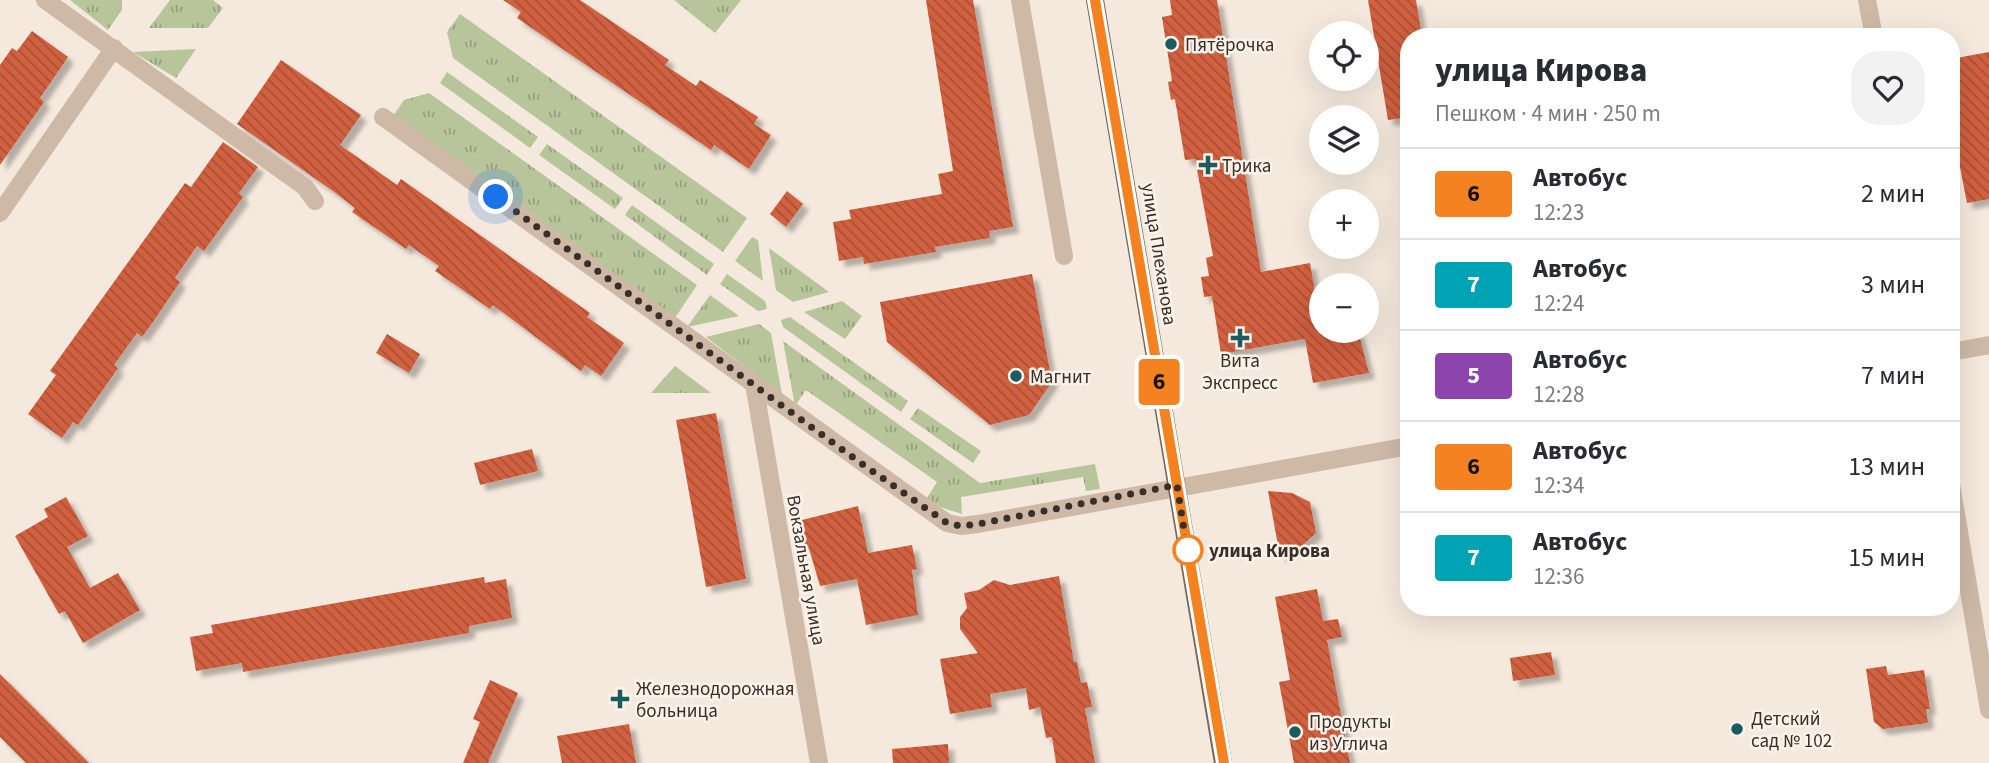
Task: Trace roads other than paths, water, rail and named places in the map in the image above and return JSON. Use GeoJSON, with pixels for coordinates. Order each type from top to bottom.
{"type":"FeatureCollection","features":[{"type":"Feature","properties":{"kind":"main road","name":"улица Плеханова"},"geometry":{"type":"LineString","coordinates":[[1095,0],[1223,763]]}},
{"type":"Feature","properties":{"kind":"street"},"geometry":{"type":"LineString","coordinates":[[45,0],[305,187],[315,201]]}},
{"type":"Feature","properties":{"kind":"street"},"geometry":{"type":"LineString","coordinates":[[1020,0],[1064,256]]}},
{"type":"Feature","properties":{"kind":"street"},"geometry":{"type":"LineString","coordinates":[[1867,0],[1872,28]]}},
{"type":"Feature","properties":{"kind":"street"},"geometry":{"type":"LineString","coordinates":[[0,214],[114,48]]}},
{"type":"Feature","properties":{"kind":"street"},"geometry":{"type":"LineString","coordinates":[[383,117],[898,490],[954,524],[978,524],[1177,485],[1400,448]]}},
{"type":"Feature","properties":{"kind":"street"},"geometry":{"type":"LineString","coordinates":[[1960,350],[1989,345]]}},
{"type":"Feature","properties":{"kind":"street","name":"Вокзальная улица"},"geometry":{"type":"LineString","coordinates":[[754,384],[820,763]]}},
{"type":"Feature","properties":{"kind":"street"},"geometry":{"type":"LineString","coordinates":[[1960,538],[1989,710]]}},
{"type":"Feature","properties":{"kind":"place","name":"Пятёрочка"},"geometry":{"type":"Point","coordinates":[1171,44]}},
{"type":"Feature","properties":{"kind":"place","name":"Трика"},"geometry":{"type":"Point","coordinates":[1208,165]}},
{"type":"Feature","properties":{"kind":"place","name":"Вита Экспресс"},"geometry":{"type":"Point","coordinates":[1240,338]}},
{"type":"Feature","properties":{"kind":"place","name":"Магнит"},"geometry":{"type":"Point","coordinates":[1016,376]}},
{"type":"Feature","properties":{"kind":"place","name":"улица Кирова"},"geometry":{"type":"Point","coordinates":[1188,550]}},
{"type":"Feature","properties":{"kind":"place","name":"Железнодорожная больница"},"geometry":{"type":"Point","coordinates":[620,699]}},
{"type":"Feature","properties":{"kind":"place","name":"Детский сад № 102"},"geometry":{"type":"Point","coordinates":[1737,729]}},
{"type":"Feature","properties":{"kind":"place","name":"Продукты из Углича"},"geometry":{"type":"Point","coordinates":[1295,732]}}]}
